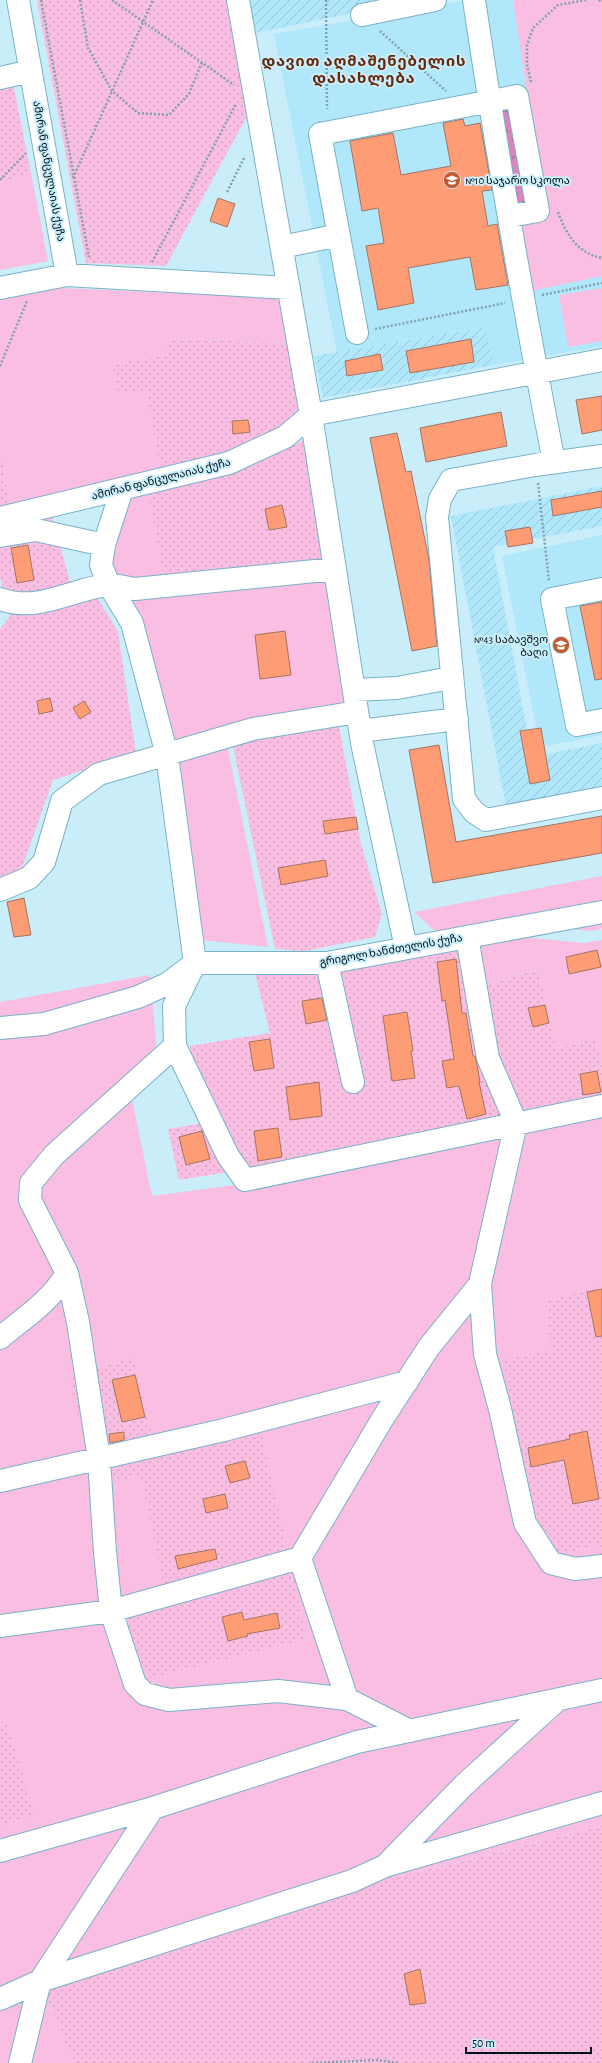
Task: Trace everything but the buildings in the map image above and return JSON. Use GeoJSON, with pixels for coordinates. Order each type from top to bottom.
{"type":"FeatureCollection","features":[{"type":"Feature","properties":{"kind":"street","name":"ამირან ფანცულაიას ქუჩა"},"geometry":{"type":"LineString","coordinates":[[18,0],[68,275]]}},
{"type":"Feature","properties":{"kind":"street"},"geometry":{"type":"LineString","coordinates":[[238,0],[311,415],[358,722],[406,948]]}},
{"type":"Feature","properties":{"kind":"street"},"geometry":{"type":"LineString","coordinates":[[362,15],[436,0]]}},
{"type":"Feature","properties":{"kind":"street"},"geometry":{"type":"LineString","coordinates":[[474,0],[489,102],[510,216],[522,299],[537,373],[545,463]]}},
{"type":"Feature","properties":{"kind":"street"},"geometry":{"type":"LineString","coordinates":[[0,78],[31,70]]}},
{"type":"Feature","properties":{"kind":"street"},"geometry":{"type":"LineString","coordinates":[[357,333],[320,134],[517,96],[538,211],[510,216]]}},
{"type":"Feature","properties":{"kind":"street"},"geometry":{"type":"LineString","coordinates":[[282,247],[339,235]]}},
{"type":"Feature","properties":{"kind":"street"},"geometry":{"type":"LineString","coordinates":[[0,288],[68,275],[289,288]]}},
{"type":"Feature","properties":{"kind":"street"},"geometry":{"type":"LineString","coordinates":[[311,415],[602,360]]}},
{"type":"Feature","properties":{"kind":"street","name":"ამირან ფანცულაიას ქუჩა"},"geometry":{"type":"LineString","coordinates":[[0,518],[229,463],[286,437],[311,415]]}},
{"type":"Feature","properties":{"kind":"street"},"geometry":{"type":"LineString","coordinates":[[602,456],[545,463],[451,480],[440,499],[437,517],[451,678],[457,719],[464,799],[474,812],[486,820],[602,798]]}},
{"type":"Feature","properties":{"kind":"street"},"geometry":{"type":"LineString","coordinates":[[122,489],[104,545],[101,565],[109,585],[132,623],[167,755],[195,963],[174,1006],[175,1046],[228,1156],[245,1180],[602,1106]]}},
{"type":"Feature","properties":{"kind":"street"},"geometry":{"type":"LineString","coordinates":[[0,536],[36,530],[104,545]]}},
{"type":"Feature","properties":{"kind":"street"},"geometry":{"type":"LineString","coordinates":[[0,599],[40,604],[80,591],[109,585],[135,589],[335,569]]}},
{"type":"Feature","properties":{"kind":"street"},"geometry":{"type":"LineString","coordinates":[[602,589],[552,599],[577,725],[602,720]]}},
{"type":"Feature","properties":{"kind":"street"},"geometry":{"type":"LineString","coordinates":[[354,690],[397,688],[451,678]]}},
{"type":"Feature","properties":{"kind":"street"},"geometry":{"type":"LineString","coordinates":[[0,890],[29,878],[44,862],[62,801],[99,774],[167,755],[253,728],[358,722],[457,719]]}},
{"type":"Feature","properties":{"kind":"street","name":"გრიგოლ ხანძთელის ქუჩა"},"geometry":{"type":"LineString","coordinates":[[195,963],[327,963],[467,937],[601,916]]}},
{"type":"Feature","properties":{"kind":"street"},"geometry":{"type":"LineString","coordinates":[[467,937],[488,1058],[516,1123],[480,1284],[485,1354],[500,1409],[525,1523],[551,1563],[575,1569],[602,1566]]}},
{"type":"Feature","properties":{"kind":"street"},"geometry":{"type":"LineString","coordinates":[[0,1028],[44,1024],[138,996],[167,984],[195,963]]}},
{"type":"Feature","properties":{"kind":"street"},"geometry":{"type":"LineString","coordinates":[[327,963],[354,1082]]}},
{"type":"Feature","properties":{"kind":"street"},"geometry":{"type":"LineString","coordinates":[[175,1046],[54,1155],[32,1183],[30,1200],[67,1273],[78,1322],[99,1459],[105,1552],[111,1611],[135,1684],[145,1694],[169,1700],[278,1691],[347,1700],[410,1731]]}},
{"type":"Feature","properties":{"kind":"street"},"geometry":{"type":"LineString","coordinates":[[0,1338],[48,1299],[58,1289],[67,1273]]}},
{"type":"Feature","properties":{"kind":"street"},"geometry":{"type":"LineString","coordinates":[[0,1626],[111,1611],[300,1558],[383,1418],[429,1347],[480,1284]]}},
{"type":"Feature","properties":{"kind":"street"},"geometry":{"type":"LineString","coordinates":[[0,1481],[224,1430],[407,1382]]}},
{"type":"Feature","properties":{"kind":"street"},"geometry":{"type":"LineString","coordinates":[[300,1558],[347,1700]]}},
{"type":"Feature","properties":{"kind":"street"},"geometry":{"type":"LineString","coordinates":[[0,1851],[153,1808],[357,1742],[602,1690]]}},
{"type":"Feature","properties":{"kind":"street"},"geometry":{"type":"LineString","coordinates":[[385,1866],[464,1785],[518,1734],[558,1700]]}},
{"type":"Feature","properties":{"kind":"street"},"geometry":{"type":"LineString","coordinates":[[0,1999],[40,1981],[352,1881],[385,1866],[602,1803]]}},
{"type":"Feature","properties":{"kind":"street"},"geometry":{"type":"LineString","coordinates":[[20,2063],[40,1981],[153,1808]]}},
{"type":"Feature","properties":{"kind":"path"},"geometry":{"type":"LineString","coordinates":[[41,0],[89,258],[97,259]]}},
{"type":"Feature","properties":{"kind":"path"},"geometry":{"type":"LineString","coordinates":[[80,0],[88,48],[112,91],[138,113],[170,115],[189,94],[202,62]]}},
{"type":"Feature","properties":{"kind":"path"},"geometry":{"type":"LineString","coordinates":[[112,0],[239,88]]}},
{"type":"Feature","properties":{"kind":"path"},"geometry":{"type":"LineString","coordinates":[[73,178],[153,0]]}},
{"type":"Feature","properties":{"kind":"path"},"geometry":{"type":"LineString","coordinates":[[326,0],[327,109]]}},
{"type":"Feature","properties":{"kind":"path"},"geometry":{"type":"LineString","coordinates":[[532,87],[527,64],[526,45],[533,28],[558,6],[586,0]]}},
{"type":"Feature","properties":{"kind":"path"},"geometry":{"type":"LineString","coordinates":[[362,15],[464,107]]}},
{"type":"Feature","properties":{"kind":"path"},"geometry":{"type":"LineString","coordinates":[[158,264],[151,263],[236,103]]}},
{"type":"Feature","properties":{"kind":"path"},"geometry":{"type":"LineString","coordinates":[[0,180],[42,136]]}},
{"type":"Feature","properties":{"kind":"path"},"geometry":{"type":"LineString","coordinates":[[227,192],[247,153]]}},
{"type":"Feature","properties":{"kind":"path"},"geometry":{"type":"LineString","coordinates":[[556,209],[566,233],[578,247],[593,256],[602,258]]}},
{"type":"Feature","properties":{"kind":"path"},"geometry":{"type":"LineString","coordinates":[[0,366],[36,280]]}},
{"type":"Feature","properties":{"kind":"path"},"geometry":{"type":"LineString","coordinates":[[357,333],[602,283]]}},
{"type":"Feature","properties":{"kind":"path"},"geometry":{"type":"LineString","coordinates":[[545,463],[552,599]]}},
{"type":"Feature","properties":{"kind":"path"},"geometry":{"type":"LineString","coordinates":[[312,2063],[376,2060],[398,2063]]}},
{"type":"Feature","properties":{"kind":"shaded area"},"geometry":{"type":"Polygon","coordinates":[[[37,0],[228,0],[247,116],[166,266],[86,263],[37,0]]]}},
{"type":"Feature","properties":{"kind":"shaded area"},"geometry":{"type":"Polygon","coordinates":[[[250,0],[417,0],[255,33],[250,0]]]}},
{"type":"Feature","properties":{"kind":"shaded area","name":"№10 საჯარო სკოლა"},"geometry":{"type":"Polygon","coordinates":[[[468,0],[602,0],[602,346],[494,365],[484,327],[337,352],[274,34],[468,0]]]}},
{"type":"Feature","properties":{"kind":"shaded area"},"geometry":{"type":"Polygon","coordinates":[[[513,0],[602,0],[602,276],[526,292],[517,219],[546,214],[513,0]]]}},
{"type":"Feature","properties":{"kind":"shaded area"},"geometry":{"type":"Polygon","coordinates":[[[13,84],[31,173],[0,183],[0,87],[13,84]]]}},
{"type":"Feature","properties":{"kind":"shaded area"},"geometry":{"type":"Polygon","coordinates":[[[31,173],[48,261],[0,270],[0,183],[31,173]]]}},
{"type":"Feature","properties":{"kind":"shaded area"},"geometry":{"type":"Polygon","coordinates":[[[61,288],[281,298],[287,343],[173,339],[164,356],[113,364],[146,389],[161,472],[9,504],[0,445],[0,299],[61,288]]]}},
{"type":"Feature","properties":{"kind":"shaded area"},"geometry":{"type":"Polygon","coordinates":[[[602,288],[602,341],[568,347],[559,295],[602,288]]]}},
{"type":"Feature","properties":{"kind":"shaded area"},"geometry":{"type":"Polygon","coordinates":[[[485,327],[494,365],[323,398],[314,356],[485,327]]]}},
{"type":"Feature","properties":{"kind":"shaded area"},"geometry":{"type":"Polygon","coordinates":[[[173,339],[287,343],[300,404],[294,425],[229,454],[161,472],[146,390],[118,393],[113,364],[163,356],[173,339]]]}},
{"type":"Feature","properties":{"kind":"shaded area"},"geometry":{"type":"Polygon","coordinates":[[[306,439],[327,559],[164,580],[148,492],[263,460],[306,439]]]}},
{"type":"Feature","properties":{"kind":"shaded area"},"geometry":{"type":"Polygon","coordinates":[[[0,445],[9,504],[0,507],[0,445]]]}},
{"type":"Feature","properties":{"kind":"shaded area"},"geometry":{"type":"Polygon","coordinates":[[[602,486],[602,526],[493,547],[532,757],[602,743],[602,788],[506,807],[451,516],[602,486]]]}},
{"type":"Feature","properties":{"kind":"shaded area"},"geometry":{"type":"Polygon","coordinates":[[[148,492],[164,580],[120,582],[109,552],[126,500],[148,492]]]}},
{"type":"Feature","properties":{"kind":"shaded area"},"geometry":{"type":"Polygon","coordinates":[[[51,512],[73,593],[97,597],[118,632],[136,753],[53,780],[21,871],[0,881],[0,629],[10,616],[0,578],[0,526],[51,512]]]}},
{"type":"Feature","properties":{"kind":"shaded area","name":"№43 საბავშვო ბაღი"},"geometry":{"type":"Polygon","coordinates":[[[602,535],[602,735],[540,747],[502,556],[602,535]]]}},
{"type":"Feature","properties":{"kind":"shaded area"},"geometry":{"type":"Polygon","coordinates":[[[329,579],[348,710],[225,734],[268,947],[183,938],[138,628],[117,592],[329,579]]]}},
{"type":"Feature","properties":{"kind":"shaded area"},"geometry":{"type":"Polygon","coordinates":[[[339,726],[361,844],[382,914],[375,937],[305,951],[275,949],[233,746],[258,738],[339,726]]]}},
{"type":"Feature","properties":{"kind":"shaded area"},"geometry":{"type":"Polygon","coordinates":[[[602,876],[602,928],[593,931],[510,923],[444,939],[414,912],[602,876]]]}},
{"type":"Feature","properties":{"kind":"shaded area"},"geometry":{"type":"Polygon","coordinates":[[[502,935],[584,943],[602,940],[602,1066],[595,1039],[556,1048],[538,969],[472,989],[470,948],[502,935]]]}},
{"type":"Feature","properties":{"kind":"shaded area"},"geometry":{"type":"Polygon","coordinates":[[[470,948],[473,989],[538,969],[556,1048],[595,1039],[602,1066],[602,1100],[266,1166],[179,1180],[168,1129],[202,1123],[190,1046],[270,1033],[254,969],[313,974],[470,948]]]}},
{"type":"Feature","properties":{"kind":"shaded area"},"geometry":{"type":"Polygon","coordinates":[[[150,975],[157,1052],[131,1094],[152,1196],[250,1183],[602,1115],[602,1826],[407,1875],[351,1881],[40,1982],[74,2063],[0,2063],[0,1002],[150,975]]]}},
{"type":"Feature","properties":{"kind":"shaded area"},"geometry":{"type":"Polygon","coordinates":[[[602,1285],[602,1555],[597,1545],[556,1555],[532,1518],[509,1411],[505,1360],[551,1350],[546,1302],[602,1285]]]}},
{"type":"Feature","properties":{"kind":"shaded area"},"geometry":{"type":"Polygon","coordinates":[[[134,1358],[156,1454],[261,1433],[288,1552],[164,1587],[141,1475],[95,1486],[69,1376],[134,1358]]]}},
{"type":"Feature","properties":{"kind":"shaded area"},"geometry":{"type":"Polygon","coordinates":[[[293,1565],[305,1639],[150,1678],[113,1615],[293,1565]]]}},
{"type":"Feature","properties":{"kind":"shaded area"},"geometry":{"type":"Polygon","coordinates":[[[6,1721],[35,1815],[0,1826],[0,1723],[6,1721]]]}},
{"type":"Feature","properties":{"kind":"shaded area"},"geometry":{"type":"Polygon","coordinates":[[[602,1826],[602,2063],[398,2063],[376,2060],[312,2063],[74,2063],[40,1981],[352,1881],[407,1875],[602,1826]]]}},
{"type":"Feature","properties":{"kind":"shaded area"},"geometry":{"type":"Polygon","coordinates":[[[376,2060],[398,2063],[312,2063],[376,2060]]]}},
{"type":"Feature","properties":{"kind":"green space"},"geometry":{"type":"Polygon","coordinates":[[[517,108],[535,206],[512,210],[493,112],[517,108]]]}},
{"type":"Feature","properties":{"kind":"place","name":"№10 საჯარო სკოლა"},"geometry":{"type":"Point","coordinates":[452,180]}},
{"type":"Feature","properties":{"kind":"place","name":"№43 საბავშვო ბაღი"},"geometry":{"type":"Point","coordinates":[561,645]}},
{"type":"Feature","properties":{"kind":"district","name":"დავით აღმაშენებელის დასახლება"},"geometry":{"type":"Point","coordinates":[364,70]}}]}
